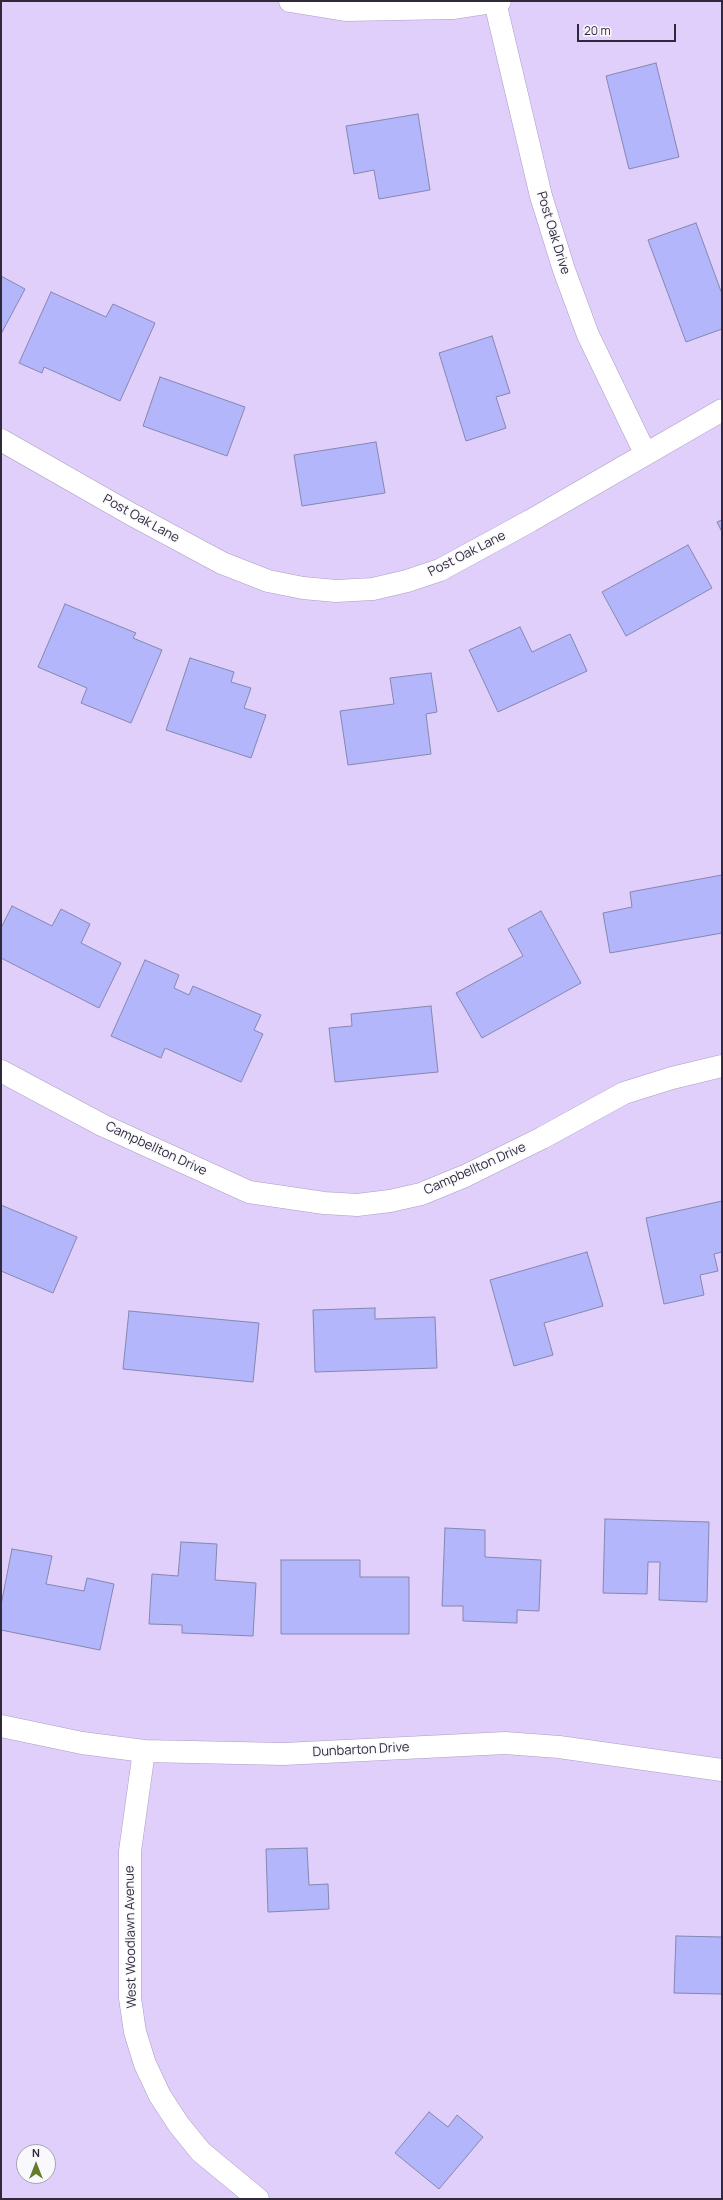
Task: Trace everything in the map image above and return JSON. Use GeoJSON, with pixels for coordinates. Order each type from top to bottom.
{"type":"FeatureCollection","features":[{"type":"Feature","properties":{"kind":"street"},"geometry":{"type":"LineString","coordinates":[[290,1],[345,10],[454,8],[497,2]]}},
{"type":"Feature","properties":{"kind":"street","name":"Post Oak Drive"},"geometry":{"type":"LineString","coordinates":[[497,2],[542,196],[564,270],[588,335],[645,453]]}},
{"type":"Feature","properties":{"kind":"street","name":"Post Oak Lane"},"geometry":{"type":"LineString","coordinates":[[1,440],[129,513],[222,563],[268,581],[303,588],[336,591],[373,589],[407,581],[440,570],[530,521],[645,453],[722,410]]}},
{"type":"Feature","properties":{"kind":"street","name":"Campbellton Drive"},"geometry":{"type":"LineString","coordinates":[[1,1071],[102,1124],[249,1192],[324,1203],[357,1204],[390,1201],[421,1194],[465,1176],[535,1142],[624,1093],[672,1078],[722,1066]]}},
{"type":"Feature","properties":{"kind":"street","name":"Dunbarton Drive"},"geometry":{"type":"LineString","coordinates":[[1,1726],[82,1743],[144,1751],[284,1754],[505,1743],[559,1746],[722,1770]]}},
{"type":"Feature","properties":{"kind":"street","name":"West Woodlawn Avenue"},"geometry":{"type":"LineString","coordinates":[[144,1751],[130,1851],[130,1998],[135,2032],[145,2064],[157,2090],[179,2125],[201,2152],[258,2199]]}},
{"type":"Feature","properties":{"kind":"building"},"geometry":{"type":"Polygon","coordinates":[[[656,63],[679,157],[629,169],[606,76],[656,63]]]}},
{"type":"Feature","properties":{"kind":"building"},"geometry":{"type":"Polygon","coordinates":[[[418,114],[430,190],[379,199],[374,170],[354,174],[346,126],[418,114]]]}},
{"type":"Feature","properties":{"kind":"building"},"geometry":{"type":"Polygon","coordinates":[[[696,223],[722,294],[722,329],[686,342],[648,240],[696,223]]]}},
{"type":"Feature","properties":{"kind":"building"},"geometry":{"type":"Polygon","coordinates":[[[1,276],[25,289],[1,334],[1,276]]]}},
{"type":"Feature","properties":{"kind":"building"},"geometry":{"type":"Polygon","coordinates":[[[51,292],[106,317],[113,304],[155,323],[120,401],[44,367],[42,373],[19,363],[51,292]]]}},
{"type":"Feature","properties":{"kind":"building"},"geometry":{"type":"Polygon","coordinates":[[[492,336],[510,393],[496,397],[506,428],[466,441],[439,353],[492,336]]]}},
{"type":"Feature","properties":{"kind":"building"},"geometry":{"type":"Polygon","coordinates":[[[160,377],[245,407],[227,456],[143,426],[160,377]]]}},
{"type":"Feature","properties":{"kind":"building"},"geometry":{"type":"Polygon","coordinates":[[[376,442],[385,493],[302,506],[294,455],[376,442]]]}},
{"type":"Feature","properties":{"kind":"building"},"geometry":{"type":"Polygon","coordinates":[[[722,520],[722,532],[717,522],[722,520]]]}},
{"type":"Feature","properties":{"kind":"building"},"geometry":{"type":"Polygon","coordinates":[[[688,545],[712,588],[626,636],[602,592],[688,545]]]}},
{"type":"Feature","properties":{"kind":"building"},"geometry":{"type":"Polygon","coordinates":[[[65,604],[136,633],[133,638],[162,650],[131,723],[81,703],[87,688],[38,667],[65,604]]]}},
{"type":"Feature","properties":{"kind":"building"},"geometry":{"type":"Polygon","coordinates":[[[520,627],[532,652],[570,634],[587,671],[498,712],[469,650],[520,627]]]}},
{"type":"Feature","properties":{"kind":"building"},"geometry":{"type":"Polygon","coordinates":[[[190,658],[234,672],[231,682],[251,688],[244,708],[266,715],[251,758],[166,730],[190,658]]]}},
{"type":"Feature","properties":{"kind":"building"},"geometry":{"type":"Polygon","coordinates":[[[431,673],[437,712],[426,714],[431,754],[348,765],[340,711],[394,704],[390,678],[431,673]]]}},
{"type":"Feature","properties":{"kind":"building"},"geometry":{"type":"Polygon","coordinates":[[[722,875],[722,933],[610,953],[603,913],[632,907],[630,892],[722,875]]]}},
{"type":"Feature","properties":{"kind":"building"},"geometry":{"type":"Polygon","coordinates":[[[12,906],[52,926],[61,909],[90,924],[81,943],[121,963],[99,1008],[1,958],[1,928],[12,906]]]}},
{"type":"Feature","properties":{"kind":"building"},"geometry":{"type":"Polygon","coordinates":[[[541,911],[581,983],[482,1038],[456,993],[523,956],[508,929],[541,911]]]}},
{"type":"Feature","properties":{"kind":"building"},"geometry":{"type":"Polygon","coordinates":[[[145,960],[179,975],[174,988],[189,995],[193,986],[261,1015],[254,1030],[263,1034],[241,1082],[165,1048],[161,1058],[111,1036],[145,960]]]}},
{"type":"Feature","properties":{"kind":"building"},"geometry":{"type":"Polygon","coordinates":[[[431,1006],[438,1072],[335,1082],[329,1028],[352,1026],[351,1014],[431,1006]]]}},
{"type":"Feature","properties":{"kind":"building"},"geometry":{"type":"Polygon","coordinates":[[[722,1201],[722,1252],[714,1254],[718,1271],[700,1275],[704,1295],[664,1304],[646,1218],[722,1201]]]}},
{"type":"Feature","properties":{"kind":"building"},"geometry":{"type":"Polygon","coordinates":[[[1,1205],[77,1237],[53,1293],[1,1271],[1,1205]]]}},
{"type":"Feature","properties":{"kind":"building"},"geometry":{"type":"Polygon","coordinates":[[[587,1252],[603,1306],[544,1323],[553,1355],[514,1366],[490,1280],[587,1252]]]}},
{"type":"Feature","properties":{"kind":"building"},"geometry":{"type":"Polygon","coordinates":[[[375,1308],[375,1319],[435,1317],[437,1368],[315,1372],[313,1310],[375,1308]]]}},
{"type":"Feature","properties":{"kind":"building"},"geometry":{"type":"Polygon","coordinates":[[[129,1311],[259,1323],[253,1382],[123,1369],[129,1311]]]}},
{"type":"Feature","properties":{"kind":"building"},"geometry":{"type":"Polygon","coordinates":[[[605,1519],[709,1522],[707,1602],[659,1600],[660,1562],[648,1562],[647,1594],[603,1593],[605,1519]]]}},
{"type":"Feature","properties":{"kind":"building"},"geometry":{"type":"Polygon","coordinates":[[[445,1528],[485,1530],[485,1557],[541,1560],[539,1611],[517,1610],[517,1623],[463,1621],[463,1606],[442,1606],[445,1528]]]}},
{"type":"Feature","properties":{"kind":"building"},"geometry":{"type":"Polygon","coordinates":[[[181,1542],[217,1544],[215,1580],[256,1583],[253,1636],[182,1633],[182,1625],[149,1624],[152,1574],[178,1576],[181,1542]]]}},
{"type":"Feature","properties":{"kind":"building"},"geometry":{"type":"Polygon","coordinates":[[[12,1549],[52,1556],[46,1584],[84,1591],[87,1578],[114,1584],[100,1650],[1,1630],[1,1605],[12,1549]]]}},
{"type":"Feature","properties":{"kind":"building"},"geometry":{"type":"Polygon","coordinates":[[[281,1560],[360,1560],[360,1577],[409,1577],[409,1634],[281,1634],[281,1560]]]}},
{"type":"Feature","properties":{"kind":"building"},"geometry":{"type":"Polygon","coordinates":[[[307,1848],[309,1885],[328,1884],[329,1909],[268,1912],[266,1849],[307,1848]]]}},
{"type":"Feature","properties":{"kind":"building"},"geometry":{"type":"Polygon","coordinates":[[[676,1936],[722,1937],[722,1994],[674,1993],[676,1936]]]}},
{"type":"Feature","properties":{"kind":"building"},"geometry":{"type":"Polygon","coordinates":[[[429,2112],[448,2127],[457,2115],[483,2137],[439,2189],[395,2153],[429,2112]]]}}]}
